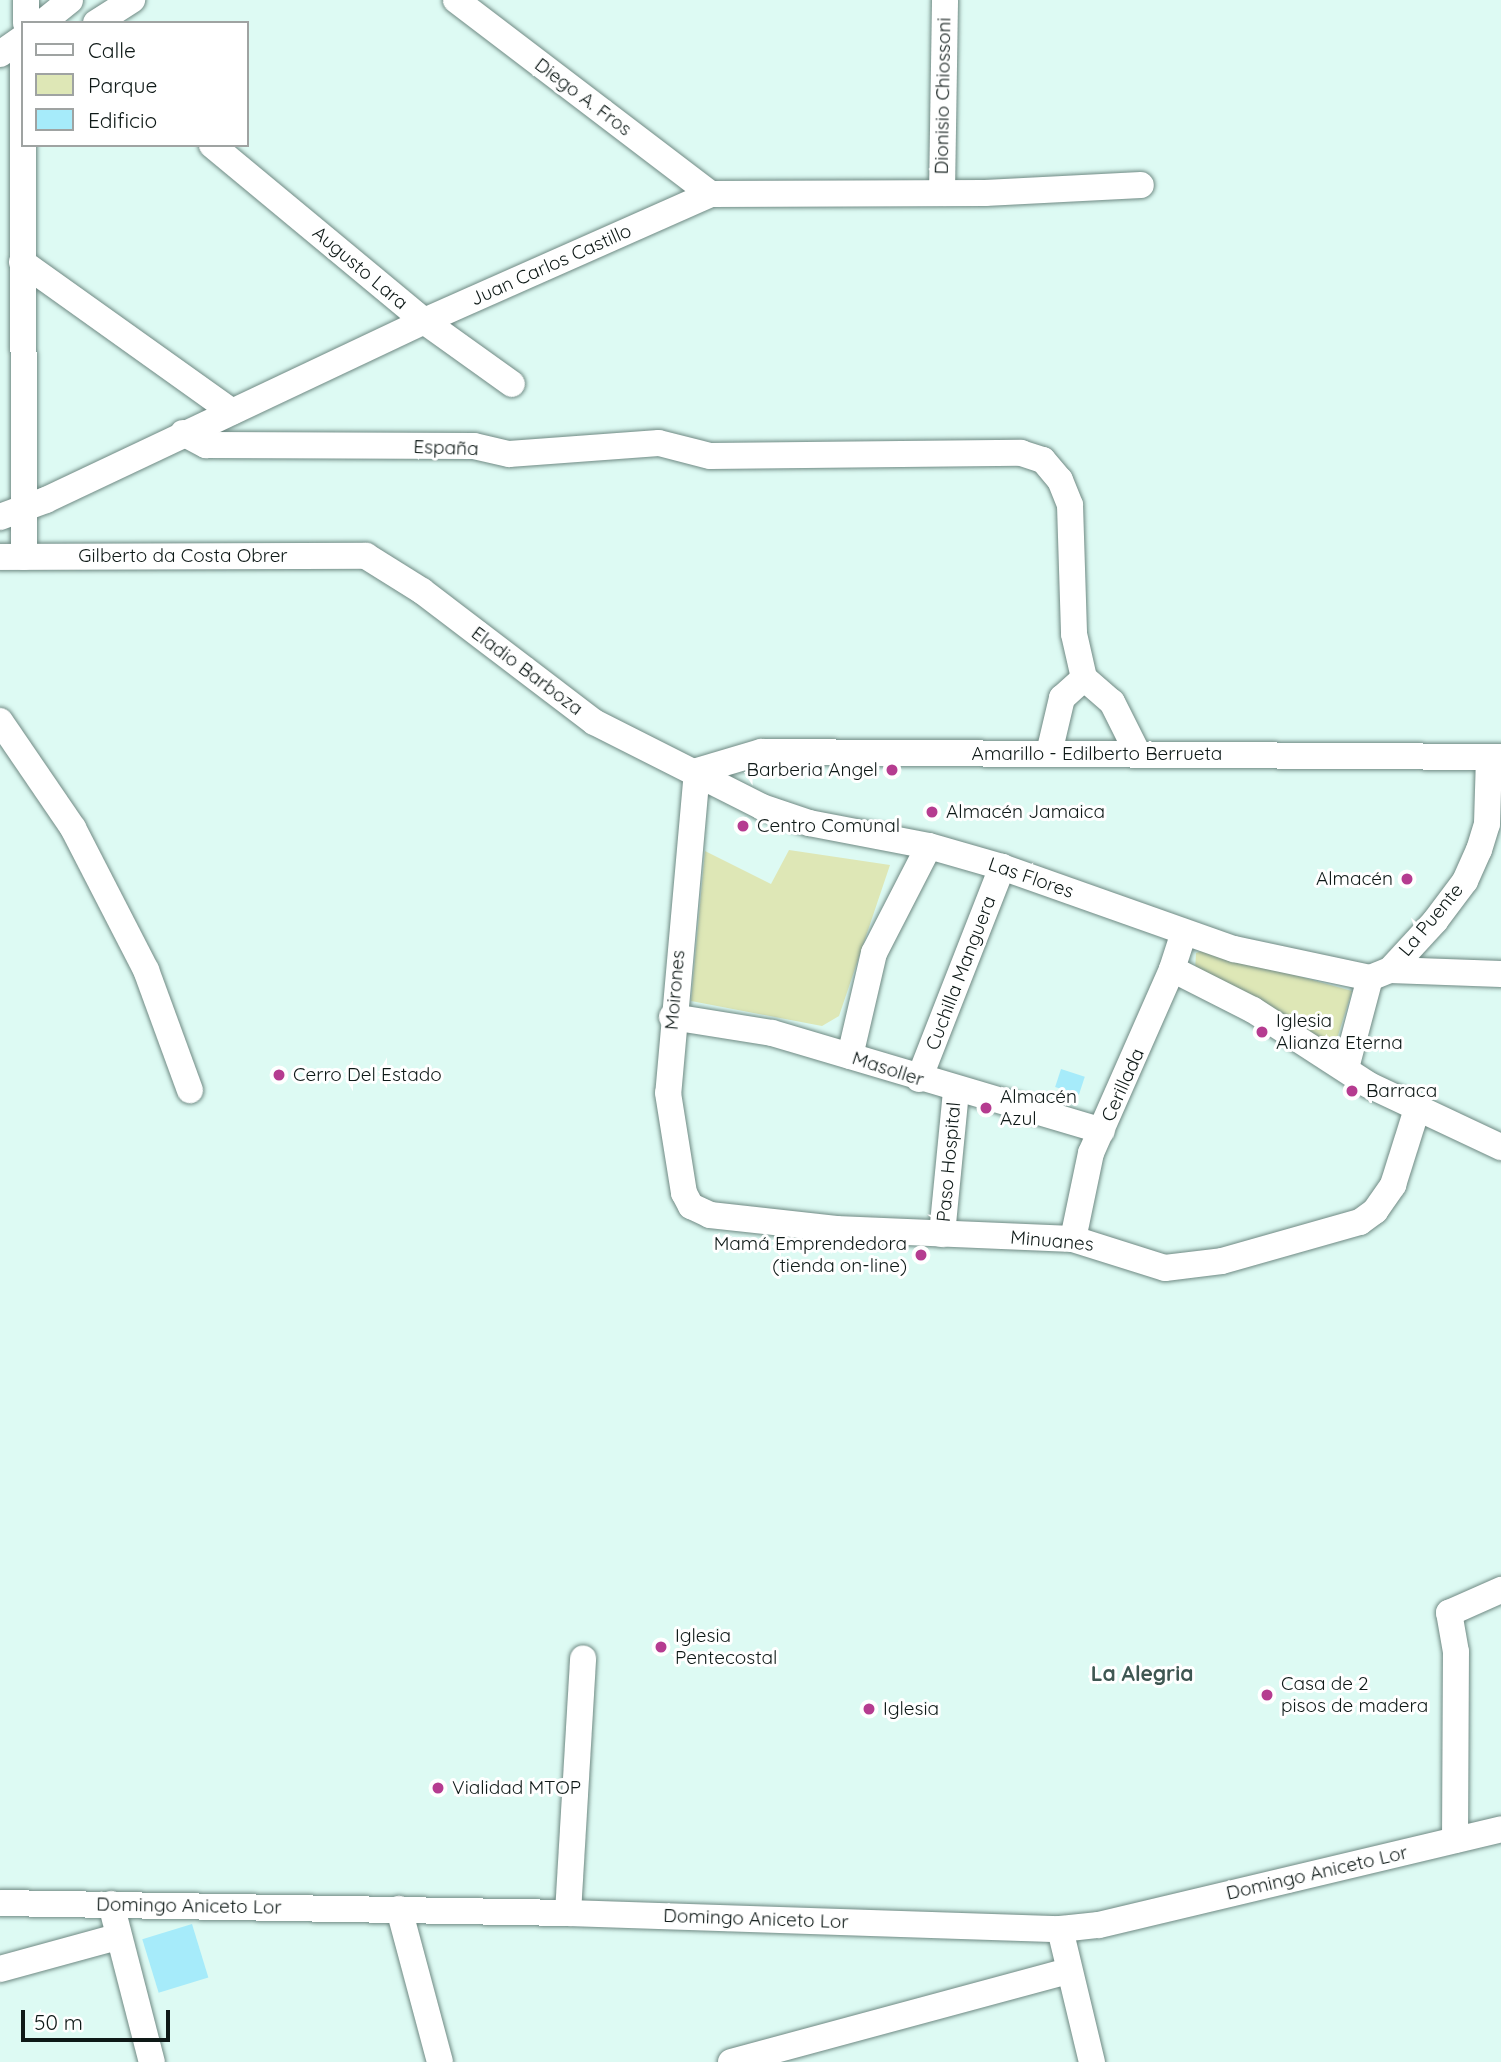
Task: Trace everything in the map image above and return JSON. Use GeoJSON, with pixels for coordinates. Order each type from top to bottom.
{"type":"FeatureCollection","features":[{"type":"Feature","properties":{"kind":"street"},"geometry":{"type":"LineString","coordinates":[[26,0],[26,21]]}},
{"type":"Feature","properties":{"kind":"street"},"geometry":{"type":"LineString","coordinates":[[99,21],[132,0]]}},
{"type":"Feature","properties":{"kind":"street","name":"Diego A. Fros"},"geometry":{"type":"LineString","coordinates":[[456,0],[711,194]]}},
{"type":"Feature","properties":{"kind":"street","name":"Dionisio Chiossoni"},"geometry":{"type":"LineString","coordinates":[[942,192],[945,0]]}},
{"type":"Feature","properties":{"kind":"street"},"geometry":{"type":"LineString","coordinates":[[0,54],[21,39]]}},
{"type":"Feature","properties":{"kind":"street"},"geometry":{"type":"LineString","coordinates":[[12,557],[11,514],[22,262],[16,79]]}},
{"type":"Feature","properties":{"kind":"street","name":"Augusto Lara"},"geometry":{"type":"LineString","coordinates":[[214,147],[424,321],[512,384]]}},
{"type":"Feature","properties":{"kind":"street","name":"Juan Carlos Castillo"},"geometry":{"type":"LineString","coordinates":[[11,514],[424,321],[711,194],[942,192],[1141,185]]}},
{"type":"Feature","properties":{"kind":"street"},"geometry":{"type":"LineString","coordinates":[[22,262],[232,412]]}},
{"type":"Feature","properties":{"kind":"street","name":"España"},"geometry":{"type":"LineString","coordinates":[[183,433],[206,445],[474,446],[509,454],[659,443],[710,456],[1021,453],[1043,460],[1060,480],[1070,505],[1074,634],[1084,678]]}},
{"type":"Feature","properties":{"kind":"street","name":"Gilberto da Costa Obrer"},"geometry":{"type":"LineString","coordinates":[[12,557],[366,556]]}},
{"type":"Feature","properties":{"kind":"street","name":"Eladio Barboza"},"geometry":{"type":"LineString","coordinates":[[366,556],[422,591],[594,722],[696,771]]}},
{"type":"Feature","properties":{"kind":"street"},"geometry":{"type":"LineString","coordinates":[[1049,753],[1062,698],[1084,678],[1112,702],[1138,754]]}},
{"type":"Feature","properties":{"kind":"street"},"geometry":{"type":"LineString","coordinates":[[0,721],[79,840],[146,970],[190,1090]]}},
{"type":"Feature","properties":{"kind":"street","name":"Amarillo - Edilberto Berrueta"},"geometry":{"type":"LineString","coordinates":[[696,771],[761,752],[1495,757]]}},
{"type":"Feature","properties":{"kind":"street","name":"La Puente"},"geometry":{"type":"LineString","coordinates":[[1346,1068],[1380,974],[1465,881],[1487,824],[1495,757]]}},
{"type":"Feature","properties":{"kind":"street","name":"Las Flores"},"geometry":{"type":"LineString","coordinates":[[696,771],[762,807],[809,823],[929,845],[1002,867],[1184,933],[1380,974],[1501,974]]}},
{"type":"Feature","properties":{"kind":"street","name":"Moirones"},"geometry":{"type":"LineString","coordinates":[[691,1206],[684,1193],[668,1093],[671,1017],[696,771]]}},
{"type":"Feature","properties":{"kind":"street"},"geometry":{"type":"LineString","coordinates":[[850,1056],[874,953],[929,845]]}},
{"type":"Feature","properties":{"kind":"street","name":"Cuchilla Manguera"},"geometry":{"type":"LineString","coordinates":[[919,1079],[1002,867]]}},
{"type":"Feature","properties":{"kind":"street","name":"Cerillada"},"geometry":{"type":"LineString","coordinates":[[1073,1239],[1091,1153],[1172,969],[1184,933]]}},
{"type":"Feature","properties":{"kind":"street"},"geometry":{"type":"LineString","coordinates":[[1172,969],[1253,1010],[1418,1109],[1501,1147]]}},
{"type":"Feature","properties":{"kind":"street","name":"Masoller"},"geometry":{"type":"LineString","coordinates":[[671,1017],[772,1033],[956,1091],[1102,1131]]}},
{"type":"Feature","properties":{"kind":"street","name":"Paso Hospital"},"geometry":{"type":"LineString","coordinates":[[942,1234],[956,1091]]}},
{"type":"Feature","properties":{"kind":"street","name":"Minuanes"},"geometry":{"type":"LineString","coordinates":[[691,1206],[710,1215],[742,1221],[942,1234],[1073,1239],[1165,1268],[1270,1250],[1360,1222],[1375,1211],[1393,1185],[1418,1109]]}},
{"type":"Feature","properties":{"kind":"street"},"geometry":{"type":"LineString","coordinates":[[1455,1840],[1456,1652],[1449,1613],[1501,1590]]}},
{"type":"Feature","properties":{"kind":"street"},"geometry":{"type":"LineString","coordinates":[[568,1913],[583,1658]]}},
{"type":"Feature","properties":{"kind":"street","name":"Domingo Aniceto Lor"},"geometry":{"type":"LineString","coordinates":[[0,1903],[568,1913],[1060,1929],[1099,1925],[1501,1829]]}},
{"type":"Feature","properties":{"kind":"street"},"geometry":{"type":"LineString","coordinates":[[111,1904],[117,1937],[152,2062]]}},
{"type":"Feature","properties":{"kind":"street"},"geometry":{"type":"LineString","coordinates":[[398,1909],[440,2062]]}},
{"type":"Feature","properties":{"kind":"street"},"geometry":{"type":"LineString","coordinates":[[1060,1929],[1092,2062]]}},
{"type":"Feature","properties":{"kind":"street"},"geometry":{"type":"LineString","coordinates":[[0,1969],[117,1937]]}},
{"type":"Feature","properties":{"kind":"street"},"geometry":{"type":"LineString","coordinates":[[731,2062],[1069,1971]]}},
{"type":"Feature","properties":{"kind":"green space"},"geometry":{"type":"Polygon","coordinates":[[[789,850],[890,865],[839,1016],[822,1026],[691,1001],[705,851],[771,884],[789,850]]]}},
{"type":"Feature","properties":{"kind":"green space"},"geometry":{"type":"Polygon","coordinates":[[[1204,950],[1352,991],[1334,1048],[1195,971],[1196,953],[1204,950]]]}},
{"type":"Feature","properties":{"kind":"building"},"geometry":{"type":"Polygon","coordinates":[[[1061,1069],[1085,1077],[1079,1095],[1055,1087],[1061,1069]]]}},
{"type":"Feature","properties":{"kind":"building"},"geometry":{"type":"Polygon","coordinates":[[[192,1924],[208,1978],[159,1993],[142,1939],[192,1924]]]}},
{"type":"Feature","properties":{"kind":"place","name":"Barberia Angel"},"geometry":{"type":"Point","coordinates":[892,770]}},
{"type":"Feature","properties":{"kind":"place","name":"Almacén Jamaica"},"geometry":{"type":"Point","coordinates":[932,812]}},
{"type":"Feature","properties":{"kind":"place","name":"Centro Comunal"},"geometry":{"type":"Point","coordinates":[743,826]}},
{"type":"Feature","properties":{"kind":"place","name":"Almacén"},"geometry":{"type":"Point","coordinates":[1407,879]}},
{"type":"Feature","properties":{"kind":"place","name":"Iglesia Alianza Eterna"},"geometry":{"type":"Point","coordinates":[1262,1032]}},
{"type":"Feature","properties":{"kind":"place","name":"Cerro Del Estado"},"geometry":{"type":"Point","coordinates":[279,1075]}},
{"type":"Feature","properties":{"kind":"place","name":"Barraca"},"geometry":{"type":"Point","coordinates":[1352,1091]}},
{"type":"Feature","properties":{"kind":"place","name":"Almacén Azul"},"geometry":{"type":"Point","coordinates":[986,1108]}},
{"type":"Feature","properties":{"kind":"place","name":"Mamá Emprendedora (tienda on-line)"},"geometry":{"type":"Point","coordinates":[921,1255]}},
{"type":"Feature","properties":{"kind":"place","name":"Iglesia Pentecostal"},"geometry":{"type":"Point","coordinates":[661,1647]}},
{"type":"Feature","properties":{"kind":"place","name":"Casa de 2 pisos de madera"},"geometry":{"type":"Point","coordinates":[1267,1695]}},
{"type":"Feature","properties":{"kind":"place","name":"Iglesia"},"geometry":{"type":"Point","coordinates":[869,1709]}},
{"type":"Feature","properties":{"kind":"place","name":"Vialidad MTOP"},"geometry":{"type":"Point","coordinates":[438,1788]}},
{"type":"Feature","properties":{"kind":"district","name":"La Alegria"},"geometry":{"type":"Point","coordinates":[1142,1673]}}]}
